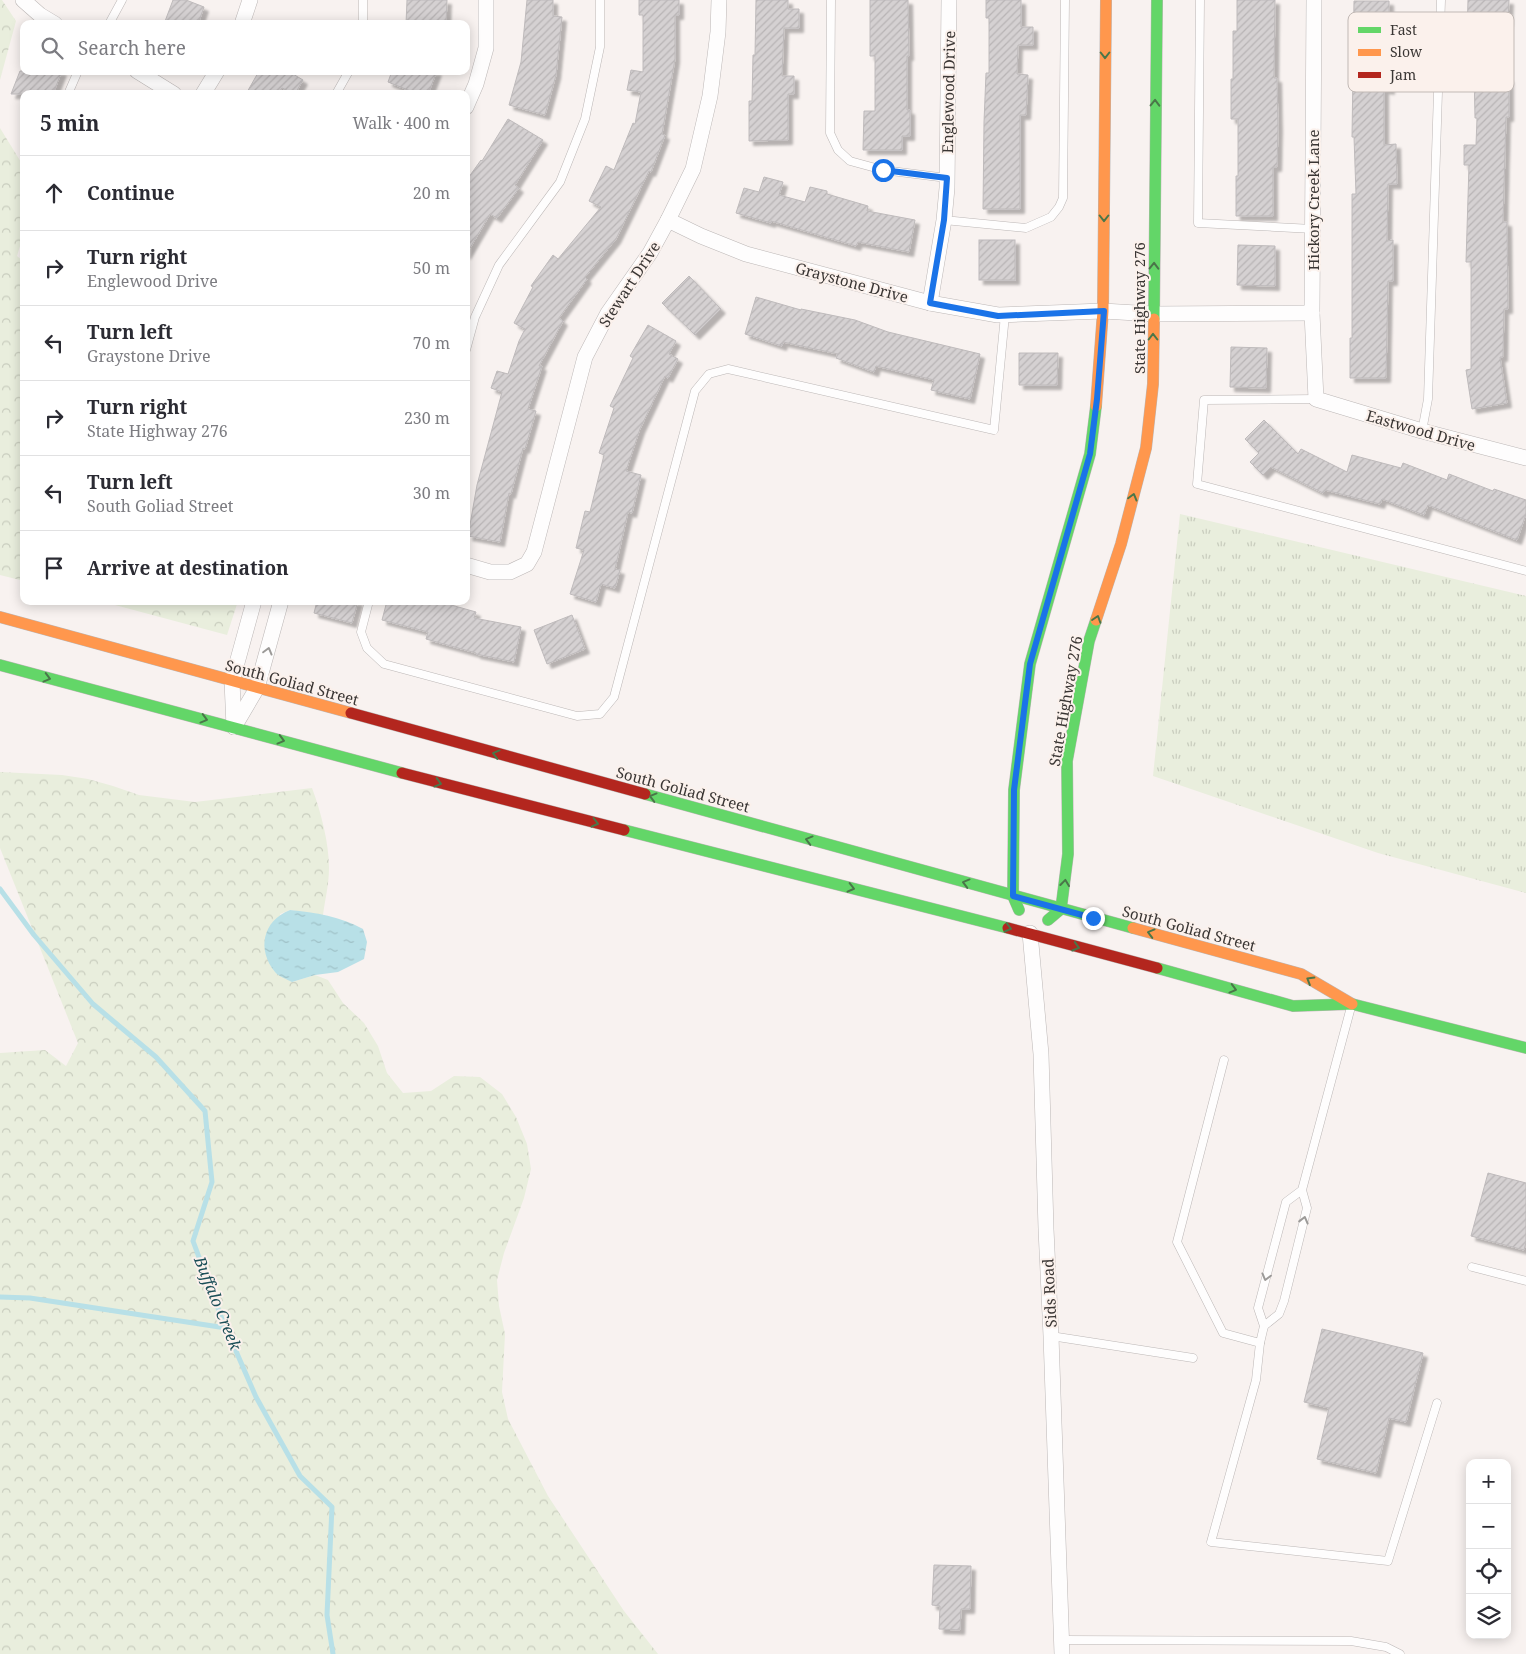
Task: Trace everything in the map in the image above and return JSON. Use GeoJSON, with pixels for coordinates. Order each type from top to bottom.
{"type":"FeatureCollection","features":[{"type":"Feature","properties":{"kind":"main road"},"geometry":{"type":"LineString","coordinates":[[1061,909],[1030,933],[1013,896],[1014,790],[1030,664],[1090,454],[1097,399],[1104,311],[1106,0]]}},
{"type":"Feature","properties":{"kind":"main road","name":"State Highway 276"},"geometry":{"type":"LineString","coordinates":[[1061,909],[1068,854],[1066,761],[1089,641],[1121,544],[1146,448],[1153,384],[1156,0]]}},
{"type":"Feature","properties":{"kind":"main road","name":"South Goliad Street"},"geometry":{"type":"LineString","coordinates":[[0,617],[1301,974],[1352,1004]]}},
{"type":"Feature","properties":{"kind":"main road","name":"South Goliad Street"},"geometry":{"type":"LineString","coordinates":[[0,666],[469,791],[1030,933],[1293,1006],[1352,1004],[1526,1048]]}},
{"type":"Feature","properties":{"kind":"street"},"geometry":{"type":"LineString","coordinates":[[23,0],[48,20]]}},
{"type":"Feature","properties":{"kind":"street"},"geometry":{"type":"LineString","coordinates":[[243,20],[250,0]]}},
{"type":"Feature","properties":{"kind":"street"},"geometry":{"type":"LineString","coordinates":[[470,98],[486,48],[486,0]]}},
{"type":"Feature","properties":{"kind":"street","name":"Stewart Drive"},"geometry":{"type":"LineString","coordinates":[[470,566],[490,572],[510,572],[527,564],[534,552],[585,357],[608,313],[650,253],[693,169],[710,96],[718,32],[719,0]]}},
{"type":"Feature","properties":{"kind":"street","name":"Englewood Drive"},"geometry":{"type":"LineString","coordinates":[[930,303],[944,220],[947,178],[949,0]]}},
{"type":"Feature","properties":{"kind":"street","name":"Hickory Creek Lane"},"geometry":{"type":"LineString","coordinates":[[1314,0],[1312,313],[1316,399]]}},
{"type":"Feature","properties":{"kind":"street"},"geometry":{"type":"LineString","coordinates":[[143,75],[168,90]]}},
{"type":"Feature","properties":{"kind":"street"},"geometry":{"type":"LineString","coordinates":[[205,90],[215,75]]}},
{"type":"Feature","properties":{"kind":"street","name":"Graystone Drive"},"geometry":{"type":"LineString","coordinates":[[668,220],[746,254],[930,303],[998,316],[1104,311],[1153,314],[1312,313]]}},
{"type":"Feature","properties":{"kind":"street","name":"Eastwood Drive"},"geometry":{"type":"LineString","coordinates":[[1316,399],[1422,431],[1526,458]]}},
{"type":"Feature","properties":{"kind":"street"},"geometry":{"type":"LineString","coordinates":[[234,727],[232,681],[253,605]]}},
{"type":"Feature","properties":{"kind":"street"},"geometry":{"type":"LineString","coordinates":[[234,727],[257,688],[280,605]]}},
{"type":"Feature","properties":{"kind":"street","name":"Sids Road"},"geometry":{"type":"LineString","coordinates":[[1030,933],[1041,1054],[1062,1647]]}},
{"type":"Feature","properties":{"kind":"lane"},"geometry":{"type":"LineString","coordinates":[[111,20],[122,0]]}},
{"type":"Feature","properties":{"kind":"lane"},"geometry":{"type":"LineString","coordinates":[[363,20],[364,0]]}},
{"type":"Feature","properties":{"kind":"lane"},"geometry":{"type":"LineString","coordinates":[[470,335],[475,317],[499,265],[560,182],[585,119],[600,47],[600,0]]}},
{"type":"Feature","properties":{"kind":"lane"},"geometry":{"type":"LineString","coordinates":[[832,0],[830,133],[838,150],[850,161],[883,170],[947,178]]}},
{"type":"Feature","properties":{"kind":"lane"},"geometry":{"type":"LineString","coordinates":[[944,220],[1026,228],[1050,216],[1059,207],[1062,198],[1065,0]]}},
{"type":"Feature","properties":{"kind":"lane"},"geometry":{"type":"LineString","coordinates":[[1200,0],[1198,223],[1313,229]]}},
{"type":"Feature","properties":{"kind":"lane"},"geometry":{"type":"LineString","coordinates":[[70,90],[76,75]]}},
{"type":"Feature","properties":{"kind":"lane"},"geometry":{"type":"LineString","coordinates":[[338,90],[347,75]]}},
{"type":"Feature","properties":{"kind":"lane"},"geometry":{"type":"LineString","coordinates":[[1422,431],[1428,399],[1437,92]]}},
{"type":"Feature","properties":{"kind":"lane"},"geometry":{"type":"LineString","coordinates":[[368,605],[361,632],[367,648],[384,664],[577,716],[600,714],[614,697],[695,391],[709,374],[728,369],[994,430],[1005,315]]}},
{"type":"Feature","properties":{"kind":"lane"},"geometry":{"type":"LineString","coordinates":[[1316,399],[1204,400],[1197,484],[1526,571]]}},
{"type":"Feature","properties":{"kind":"lane"},"geometry":{"type":"LineString","coordinates":[[1264,1326],[1279,1314],[1284,1301],[1308,1208],[1302,1190],[1352,1004]]}},
{"type":"Feature","properties":{"kind":"lane"},"geometry":{"type":"LineString","coordinates":[[1224,1060],[1177,1242],[1223,1333],[1260,1343]]}},
{"type":"Feature","properties":{"kind":"lane"},"geometry":{"type":"LineString","coordinates":[[1302,1190],[1286,1202],[1258,1308],[1264,1326],[1256,1380],[1211,1542],[1388,1561],[1437,1403]]}},
{"type":"Feature","properties":{"kind":"lane"},"geometry":{"type":"LineString","coordinates":[[1472,1267],[1526,1281]]}},
{"type":"Feature","properties":{"kind":"lane"},"geometry":{"type":"LineString","coordinates":[[1051,1336],[1193,1358]]}},
{"type":"Feature","properties":{"kind":"lane"},"geometry":{"type":"LineString","coordinates":[[1062,1647],[1351,1641],[1386,1647],[1400,1654]]}},
{"type":"Feature","properties":{"kind":"green space"},"geometry":{"type":"Polygon","coordinates":[[[0,0],[2,0],[16,21],[0,80],[0,0]]]}},
{"type":"Feature","properties":{"kind":"green space"},"geometry":{"type":"Polygon","coordinates":[[[0,128],[20,160],[20,246],[17,256],[20,259],[20,580],[0,575],[0,128]]]}},
{"type":"Feature","properties":{"kind":"green space"},"geometry":{"type":"Polygon","coordinates":[[[1180,514],[1526,596],[1526,893],[1378,853],[1153,776],[1180,514]]]}},
{"type":"Feature","properties":{"kind":"green space"},"geometry":{"type":"Polygon","coordinates":[[[115,605],[237,605],[227,635],[115,605]]]}},
{"type":"Feature","properties":{"kind":"green space"},"geometry":{"type":"Polygon","coordinates":[[[0,772],[62,775],[88,779],[139,795],[195,802],[312,788],[326,838],[329,858],[328,880],[323,915],[290,910],[280,914],[292,982],[315,975],[328,980],[343,1003],[364,1023],[378,1046],[387,1073],[403,1093],[431,1091],[454,1076],[480,1077],[502,1094],[516,1117],[527,1144],[531,1169],[524,1198],[504,1253],[497,1280],[499,1306],[505,1334],[502,1392],[508,1419],[548,1496],[624,1611],[658,1654],[0,1654],[0,1053],[45,1050],[66,1066],[78,1043],[0,848],[0,772]]]}},
{"type":"Feature","properties":{"kind":"water"},"geometry":{"type":"Polygon","coordinates":[[[290,910],[328,916],[346,921],[363,929],[367,942],[364,959],[338,972],[315,975],[292,982],[279,975],[269,963],[266,955],[265,937],[273,921],[290,910]]]}},
{"type":"Feature","properties":{"kind":"building"},"geometry":{"type":"Polygon","coordinates":[[[173,0],[186,0],[204,7],[199,20],[166,20],[173,0]]]}},
{"type":"Feature","properties":{"kind":"building"},"geometry":{"type":"Polygon","coordinates":[[[407,0],[447,0],[446,20],[406,20],[407,0]]]}},
{"type":"Feature","properties":{"kind":"building"},"geometry":{"type":"Polygon","coordinates":[[[527,0],[553,0],[553,16],[562,17],[556,75],[545,115],[509,105],[521,62],[527,0]]]}},
{"type":"Feature","properties":{"kind":"building"},"geometry":{"type":"Polygon","coordinates":[[[639,0],[679,0],[679,15],[675,15],[675,59],[662,134],[665,135],[651,172],[649,171],[616,239],[585,277],[587,279],[559,318],[563,321],[539,366],[542,366],[528,409],[536,411],[525,449],[523,448],[511,494],[509,493],[500,542],[470,536],[470,525],[477,485],[502,392],[491,388],[497,371],[508,374],[525,329],[514,323],[533,287],[531,286],[553,255],[558,259],[601,207],[589,201],[606,166],[614,170],[633,123],[635,124],[641,92],[627,90],[631,70],[643,72],[643,15],[639,15],[639,0]]]}},
{"type":"Feature","properties":{"kind":"building"},"geometry":{"type":"Polygon","coordinates":[[[756,0],[788,0],[788,9],[799,9],[799,28],[784,28],[782,76],[794,76],[794,94],[788,94],[788,140],[749,141],[749,101],[752,101],[756,0]]]}},
{"type":"Feature","properties":{"kind":"building"},"geometry":{"type":"Polygon","coordinates":[[[870,0],[908,0],[909,56],[907,56],[907,110],[910,110],[910,136],[902,136],[902,150],[863,150],[864,111],[875,111],[875,56],[870,56],[870,0]]]}},
{"type":"Feature","properties":{"kind":"building"},"geometry":{"type":"Polygon","coordinates":[[[986,0],[1021,0],[1021,27],[1033,27],[1033,45],[1018,45],[1017,74],[1028,75],[1026,115],[1020,115],[1020,209],[983,209],[986,73],[989,73],[989,18],[986,18],[986,0]]]}},
{"type":"Feature","properties":{"kind":"building"},"geometry":{"type":"Polygon","coordinates":[[[1237,0],[1275,0],[1274,78],[1277,78],[1278,128],[1277,167],[1273,167],[1273,216],[1236,216],[1238,119],[1231,119],[1231,79],[1233,79],[1233,31],[1237,31],[1237,0]]]}},
{"type":"Feature","properties":{"kind":"building"},"geometry":{"type":"Polygon","coordinates":[[[1468,0],[1509,0],[1508,12],[1468,12],[1468,0]]]}},
{"type":"Feature","properties":{"kind":"building"},"geometry":{"type":"Polygon","coordinates":[[[1354,1],[1389,1],[1389,12],[1354,12],[1354,1]]]}},
{"type":"Feature","properties":{"kind":"building"},"geometry":{"type":"Polygon","coordinates":[[[20,71],[20,75],[60,75],[55,90],[20,90],[20,94],[11,94],[20,71]]]}},
{"type":"Feature","properties":{"kind":"building"},"geometry":{"type":"Polygon","coordinates":[[[257,75],[295,75],[303,80],[297,90],[282,88],[281,90],[248,90],[257,75]]]}},
{"type":"Feature","properties":{"kind":"building"},"geometry":{"type":"Polygon","coordinates":[[[391,75],[435,75],[430,90],[408,90],[388,82],[391,75]]]}},
{"type":"Feature","properties":{"kind":"building"},"geometry":{"type":"Polygon","coordinates":[[[1353,92],[1384,92],[1384,145],[1396,144],[1397,184],[1388,184],[1387,241],[1393,240],[1393,281],[1388,281],[1386,378],[1350,378],[1350,338],[1352,338],[1352,194],[1356,194],[1354,137],[1352,137],[1353,92]]]}},
{"type":"Feature","properties":{"kind":"building"},"geometry":{"type":"Polygon","coordinates":[[[1474,92],[1509,92],[1509,117],[1506,117],[1503,222],[1507,222],[1508,309],[1504,309],[1503,357],[1500,357],[1507,403],[1472,409],[1466,370],[1471,369],[1471,262],[1466,262],[1469,165],[1464,165],[1464,145],[1476,145],[1477,118],[1475,118],[1474,92]]]}},
{"type":"Feature","properties":{"kind":"building"},"geometry":{"type":"Polygon","coordinates":[[[508,119],[543,140],[515,185],[519,188],[497,218],[490,214],[470,248],[470,175],[482,161],[508,119]]]}},
{"type":"Feature","properties":{"kind":"building"},"geometry":{"type":"Polygon","coordinates":[[[764,177],[783,182],[779,195],[805,202],[810,187],[868,206],[867,211],[915,220],[909,252],[858,242],[856,246],[771,221],[771,223],[736,213],[744,188],[759,192],[764,177]]]}},
{"type":"Feature","properties":{"kind":"building"},"geometry":{"type":"Polygon","coordinates":[[[979,240],[1015,240],[1015,280],[979,280],[979,240]]]}},
{"type":"Feature","properties":{"kind":"building"},"geometry":{"type":"Polygon","coordinates":[[[1238,245],[1275,246],[1275,286],[1237,285],[1238,245]]]}},
{"type":"Feature","properties":{"kind":"building"},"geometry":{"type":"Polygon","coordinates":[[[689,276],[721,309],[695,335],[662,303],[689,276]]]}},
{"type":"Feature","properties":{"kind":"building"},"geometry":{"type":"Polygon","coordinates":[[[756,297],[801,310],[855,320],[888,332],[980,354],[970,399],[931,390],[934,380],[876,366],[874,372],[836,358],[838,354],[783,342],[782,346],[745,334],[756,297]]]}},
{"type":"Feature","properties":{"kind":"building"},"geometry":{"type":"Polygon","coordinates":[[[648,325],[676,341],[669,354],[678,359],[668,378],[665,376],[640,429],[626,471],[641,475],[632,513],[628,512],[615,569],[620,570],[615,588],[601,584],[596,602],[570,594],[584,550],[576,548],[585,511],[590,512],[604,455],[599,453],[614,408],[610,406],[633,358],[630,356],[648,325]]]}},
{"type":"Feature","properties":{"kind":"building"},"geometry":{"type":"Polygon","coordinates":[[[1231,347],[1267,348],[1266,388],[1230,387],[1231,347]]]}},
{"type":"Feature","properties":{"kind":"building"},"geometry":{"type":"Polygon","coordinates":[[[1019,353],[1058,353],[1057,385],[1019,385],[1019,353]]]}},
{"type":"Feature","properties":{"kind":"building"},"geometry":{"type":"Polygon","coordinates":[[[1264,420],[1298,454],[1301,449],[1347,472],[1352,455],[1401,468],[1403,463],[1447,480],[1449,474],[1493,491],[1494,489],[1526,500],[1526,514],[1517,540],[1428,505],[1424,515],[1382,499],[1380,504],[1325,490],[1323,493],[1271,467],[1263,475],[1250,462],[1259,453],[1245,439],[1264,420]]]}},
{"type":"Feature","properties":{"kind":"building"},"geometry":{"type":"Polygon","coordinates":[[[316,605],[357,605],[352,623],[314,613],[316,605]]]}},
{"type":"Feature","properties":{"kind":"building"},"geometry":{"type":"Polygon","coordinates":[[[386,605],[451,605],[476,612],[474,618],[521,627],[514,662],[476,654],[426,639],[428,632],[382,620],[386,605]]]}},
{"type":"Feature","properties":{"kind":"building"},"geometry":{"type":"Polygon","coordinates":[[[572,615],[585,649],[547,664],[534,630],[572,615]]]}},
{"type":"Feature","properties":{"kind":"building"},"geometry":{"type":"Polygon","coordinates":[[[1488,1173],[1526,1183],[1526,1242],[1524,1250],[1471,1236],[1488,1173]]]}},
{"type":"Feature","properties":{"kind":"building"},"geometry":{"type":"Polygon","coordinates":[[[1322,1329],[1423,1353],[1406,1422],[1389,1418],[1376,1473],[1317,1459],[1329,1408],[1304,1402],[1322,1329]]]}},
{"type":"Feature","properties":{"kind":"building"},"geometry":{"type":"Polygon","coordinates":[[[934,1565],[971,1566],[970,1609],[961,1609],[960,1630],[939,1629],[940,1606],[932,1605],[934,1565]]]}},
{"type":"Feature","properties":{"kind":"waterway","name":"Buffalo Creek"},"geometry":{"type":"LineString","coordinates":[[0,889],[34,935],[93,1004],[156,1057],[205,1111],[212,1182],[193,1241],[222,1319],[256,1397],[300,1476],[332,1507],[327,1615],[333,1654]]}},
{"type":"Feature","properties":{"kind":"waterway"},"geometry":{"type":"LineString","coordinates":[[0,1297],[30,1298],[226,1328]]}},
{"type":"Feature","properties":{"kind":"traffic: fast"},"geometry":{"type":"LineString","coordinates":[[1154,319],[1157,0]]}},
{"type":"Feature","properties":{"kind":"traffic: fast"},"geometry":{"type":"LineString","coordinates":[[1019,910],[1013,896],[1014,790],[1030,664],[1090,454],[1096,406]]}},
{"type":"Feature","properties":{"kind":"traffic: fast"},"geometry":{"type":"LineString","coordinates":[[1048,920],[1061,909],[1068,854],[1067,761],[1089,641],[1096,620]]}},
{"type":"Feature","properties":{"kind":"traffic: fast"},"geometry":{"type":"LineString","coordinates":[[0,665],[402,773]]}},
{"type":"Feature","properties":{"kind":"traffic: fast"},"geometry":{"type":"LineString","coordinates":[[645,794],[1133,928]]}},
{"type":"Feature","properties":{"kind":"traffic: fast"},"geometry":{"type":"LineString","coordinates":[[624,830],[1008,928]]}},
{"type":"Feature","properties":{"kind":"traffic: fast"},"geometry":{"type":"LineString","coordinates":[[1157,968],[1293,1006],[1352,1004],[1526,1048]]}},
{"type":"Feature","properties":{"kind":"traffic: slow"},"geometry":{"type":"LineString","coordinates":[[1096,406],[1103,311],[1106,0]]}},
{"type":"Feature","properties":{"kind":"traffic: slow"},"geometry":{"type":"LineString","coordinates":[[1096,620],[1121,544],[1146,448],[1153,384],[1154,319]]}},
{"type":"Feature","properties":{"kind":"traffic: slow"},"geometry":{"type":"LineString","coordinates":[[0,617],[351,713]]}},
{"type":"Feature","properties":{"kind":"traffic: slow"},"geometry":{"type":"LineString","coordinates":[[1133,928],[1301,974],[1352,1004]]}},
{"type":"Feature","properties":{"kind":"traffic: jam"},"geometry":{"type":"LineString","coordinates":[[351,713],[645,794]]}},
{"type":"Feature","properties":{"kind":"traffic: jam"},"geometry":{"type":"LineString","coordinates":[[402,773],[624,830]]}},
{"type":"Feature","properties":{"kind":"traffic: jam"},"geometry":{"type":"LineString","coordinates":[[1008,928],[1157,968]]}},
{"type":"Feature","properties":{"kind":"route"},"geometry":{"type":"LineString","coordinates":[[883,170],[947,178],[944,220],[930,303],[998,316],[1104,311],[1097,399],[1090,454],[1030,664],[1014,790],[1013,896],[1093,918]]}}]}
